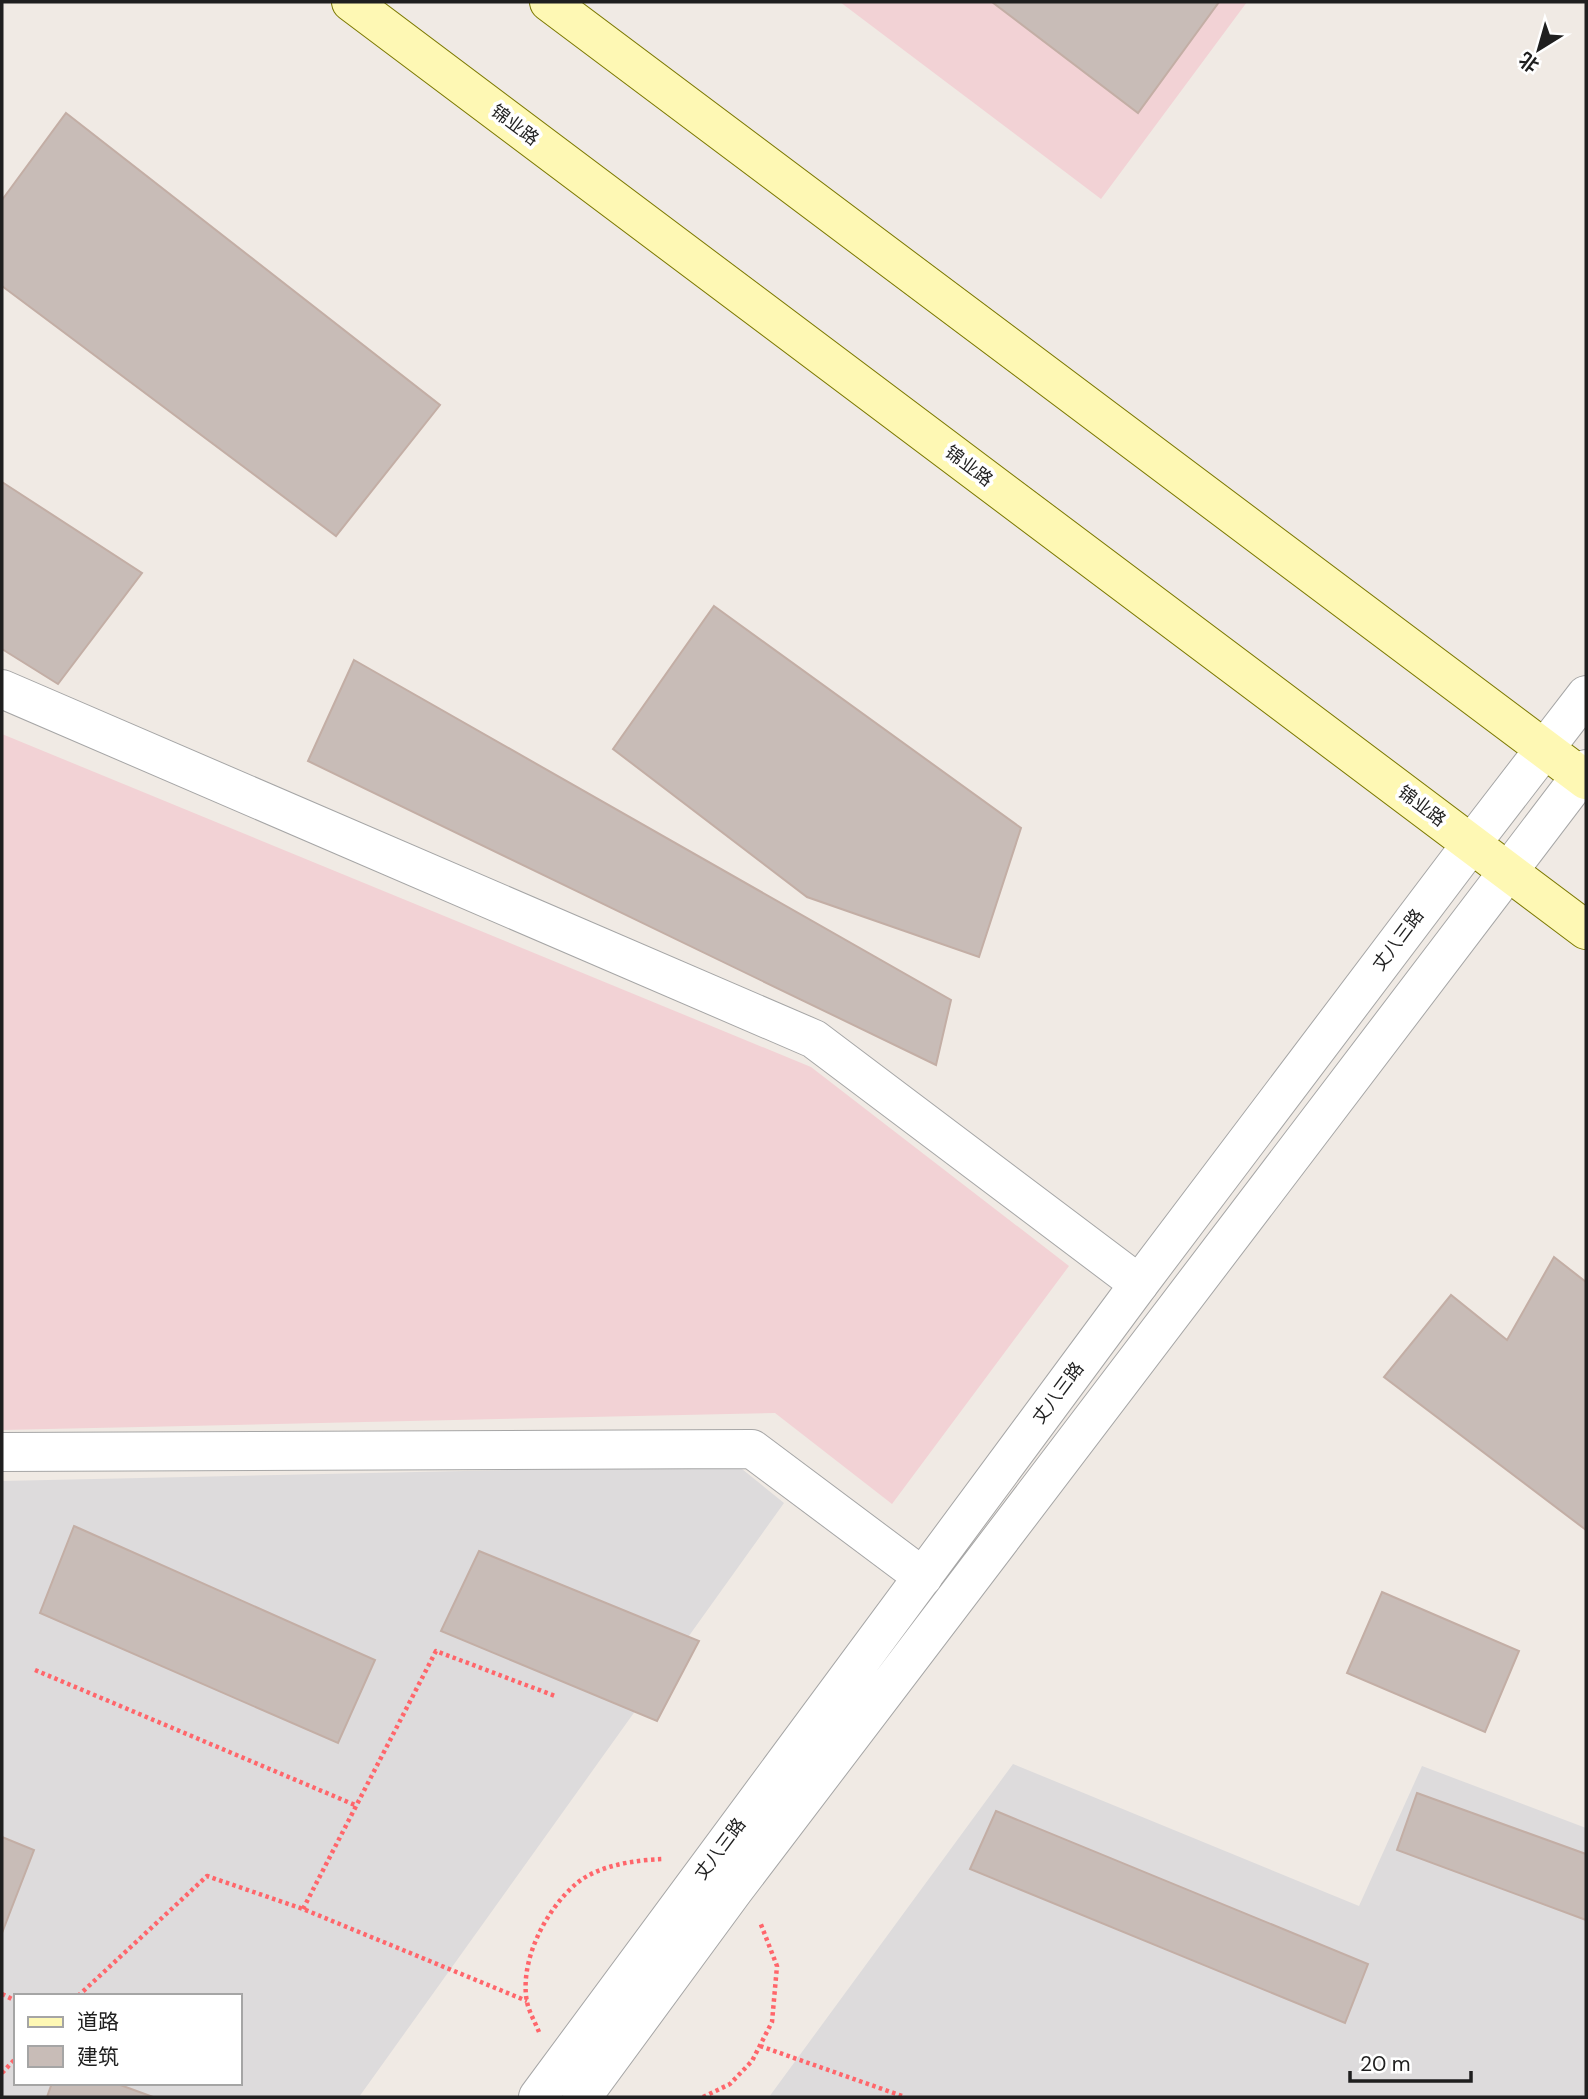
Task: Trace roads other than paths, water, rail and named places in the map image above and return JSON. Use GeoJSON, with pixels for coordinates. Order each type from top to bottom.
{"type":"FeatureCollection","features":[{"type":"Feature","properties":{"kind":"main road","name":"锦业路"},"geometry":{"type":"LineString","coordinates":[[351,2],[1586,930]]}},
{"type":"Feature","properties":{"kind":"main road"},"geometry":{"type":"LineString","coordinates":[[549,2],[1545,750],[1585,775]]}},
{"type":"Feature","properties":{"kind":"street"},"geometry":{"type":"LineString","coordinates":[[2,689],[814,1039],[1139,1284]]}},
{"type":"Feature","properties":{"kind":"street","name":"丈八三路"},"geometry":{"type":"LineString","coordinates":[[538,2097],[1139,1284],[1586,695]]}},
{"type":"Feature","properties":{"kind":"street","name":"丈八三路"},"geometry":{"type":"LineString","coordinates":[[582,2097],[734,1890],[1585,775]]}},
{"type":"Feature","properties":{"kind":"street"},"geometry":{"type":"LineString","coordinates":[[2,1452],[752,1449],[923,1577]]}}]}
